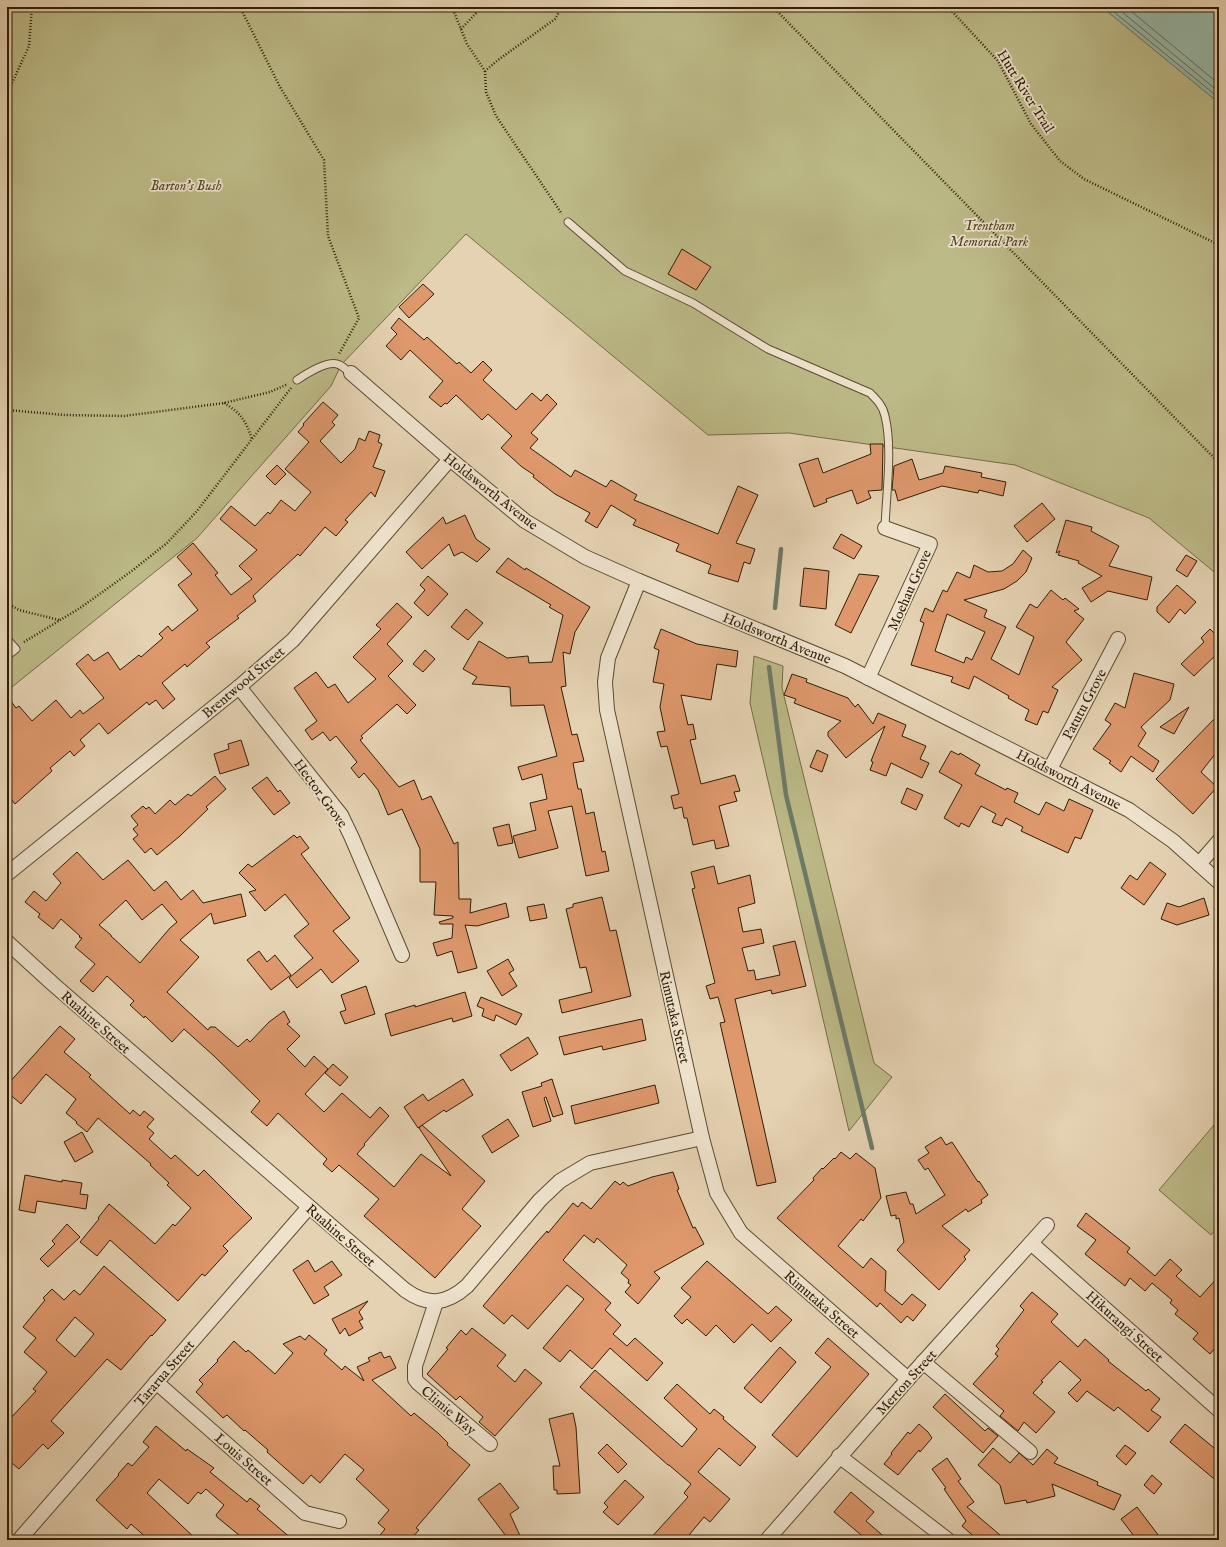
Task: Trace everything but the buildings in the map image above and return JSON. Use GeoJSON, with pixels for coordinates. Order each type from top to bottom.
{"type":"FeatureCollection","features":[{"type":"Feature","properties":{"kind":"street","name":"Holdsworth Avenue"},"geometry":{"type":"LineString","coordinates":[[351,373],[450,459],[525,521],[585,557],[639,581],[818,654],[1129,810],[1173,841],[1219,882]]}},
{"type":"Feature","properties":{"kind":"street","name":"Brentwood Street"},"geometry":{"type":"LineString","coordinates":[[7,874],[239,686],[293,640],[450,459]]}},
{"type":"Feature","properties":{"kind":"street","name":"Moehau Grove"},"geometry":{"type":"LineString","coordinates":[[868,678],[930,544],[885,528]]}},
{"type":"Feature","properties":{"kind":"street","name":"Rimutaka Street"},"geometry":{"type":"LineString","coordinates":[[639,581],[608,658],[605,682],[607,710],[702,1138],[717,1193],[741,1233],[908,1379]]}},
{"type":"Feature","properties":{"kind":"street","name":"Patutu Grove"},"geometry":{"type":"LineString","coordinates":[[1050,770],[1118,639]]}},
{"type":"Feature","properties":{"kind":"street","name":"Hector Grove"},"geometry":{"type":"LineString","coordinates":[[239,686],[341,815],[402,955]]}},
{"type":"Feature","properties":{"kind":"street"},"geometry":{"type":"LineString","coordinates":[[1200,864],[1219,841]]}},
{"type":"Feature","properties":{"kind":"street","name":"Ruahine Street"},"geometry":{"type":"LineString","coordinates":[[7,942],[53,984],[405,1290],[415,1297],[436,1302]]}},
{"type":"Feature","properties":{"kind":"street"},"geometry":{"type":"LineString","coordinates":[[436,1302],[457,1295],[467,1286],[540,1200],[560,1181],[590,1163],[702,1138]]}},
{"type":"Feature","properties":{"kind":"street","name":"Tararua Street"},"geometry":{"type":"LineString","coordinates":[[19,1540],[309,1207]]}},
{"type":"Feature","properties":{"kind":"street","name":"Merton Street"},"geometry":{"type":"LineString","coordinates":[[767,1540],[922,1362],[1047,1225]]}},
{"type":"Feature","properties":{"kind":"street","name":"Hikurangi Street"},"geometry":{"type":"LineString","coordinates":[[1031,1243],[1219,1410]]}},
{"type":"Feature","properties":{"kind":"street","name":"Climie Way"},"geometry":{"type":"LineString","coordinates":[[436,1302],[415,1366],[415,1379],[418,1384],[490,1444]]}},
{"type":"Feature","properties":{"kind":"street"},"geometry":{"type":"LineString","coordinates":[[922,1362],[1030,1452]]}},
{"type":"Feature","properties":{"kind":"street","name":"Louis Street"},"geometry":{"type":"LineString","coordinates":[[156,1382],[305,1513],[339,1521]]}},
{"type":"Feature","properties":{"kind":"street"},"geometry":{"type":"LineString","coordinates":[[839,1456],[948,1540]]}},
{"type":"Feature","properties":{"kind":"lane"},"geometry":{"type":"LineString","coordinates":[[568,222],[625,271],[693,303],[768,349],[870,393],[879,402],[885,415],[889,441],[885,528]]}},
{"type":"Feature","properties":{"kind":"lane"},"geometry":{"type":"LineString","coordinates":[[297,380],[314,370],[334,363],[341,365],[351,373]]}},
{"type":"Feature","properties":{"kind":"lane"},"geometry":{"type":"LineString","coordinates":[[7,639],[16,649],[7,656]]}},
{"type":"Feature","properties":{"kind":"path"},"geometry":{"type":"LineString","coordinates":[[7,94],[29,46],[32,7]]}},
{"type":"Feature","properties":{"kind":"path"},"geometry":{"type":"LineString","coordinates":[[240,7],[280,87],[324,160],[328,236],[359,318],[334,363]]}},
{"type":"Feature","properties":{"kind":"path"},"geometry":{"type":"LineString","coordinates":[[452,7],[467,44],[485,71],[486,92],[496,116],[568,222]]}},
{"type":"Feature","properties":{"kind":"path"},"geometry":{"type":"LineString","coordinates":[[461,29],[482,7]]}},
{"type":"Feature","properties":{"kind":"path"},"geometry":{"type":"LineString","coordinates":[[485,71],[555,19],[562,7]]}},
{"type":"Feature","properties":{"kind":"path"},"geometry":{"type":"LineString","coordinates":[[773,7],[1219,463]]}},
{"type":"Feature","properties":{"kind":"path","name":"Hutt River Trail"},"geometry":{"type":"LineString","coordinates":[[948,7],[998,61],[1031,124],[1060,161],[1084,179],[1219,245]]}},
{"type":"Feature","properties":{"kind":"path"},"geometry":{"type":"LineString","coordinates":[[7,410],[65,415],[124,416],[224,403],[270,392],[297,380]]}},
{"type":"Feature","properties":{"kind":"path"},"geometry":{"type":"LineString","coordinates":[[16,649],[134,570],[167,543],[197,511],[297,380]]}},
{"type":"Feature","properties":{"kind":"path"},"geometry":{"type":"LineString","coordinates":[[224,403],[237,411],[247,424],[252,439]]}},
{"type":"Feature","properties":{"kind":"path"},"geometry":{"type":"LineString","coordinates":[[7,603],[19,610],[59,621]]}},
{"type":"Feature","properties":{"kind":"green space","name":"Trentham Memorial Park"},"geometry":{"type":"Polygon","coordinates":[[[7,7],[1102,7],[1219,103],[1219,576],[1149,518],[1015,465],[789,433],[708,435],[466,234],[341,365],[331,386],[197,538],[7,691],[7,7]]]}},
{"type":"Feature","properties":{"kind":"green space"},"geometry":{"type":"Polygon","coordinates":[[[754,656],[783,666],[782,688],[874,1063],[892,1077],[849,1131],[750,703],[754,656]]]}},
{"type":"Feature","properties":{"kind":"green space"},"geometry":{"type":"Polygon","coordinates":[[[1219,1119],[1219,1225],[1211,1235],[1159,1190],[1219,1119]]]}},
{"type":"Feature","properties":{"kind":"water"},"geometry":{"type":"Polygon","coordinates":[[[1102,7],[1219,7],[1219,103],[1102,7]]]}},
{"type":"Feature","properties":{"kind":"waterway"},"geometry":{"type":"LineString","coordinates":[[775,608],[781,549]]}},
{"type":"Feature","properties":{"kind":"waterway"},"geometry":{"type":"LineString","coordinates":[[769,667],[786,795],[872,1148]]}},
{"type":"Feature","properties":{"kind":"park label","name":"Barton's Bush"},"geometry":{"type":"Point","coordinates":[186,185]}}]}
